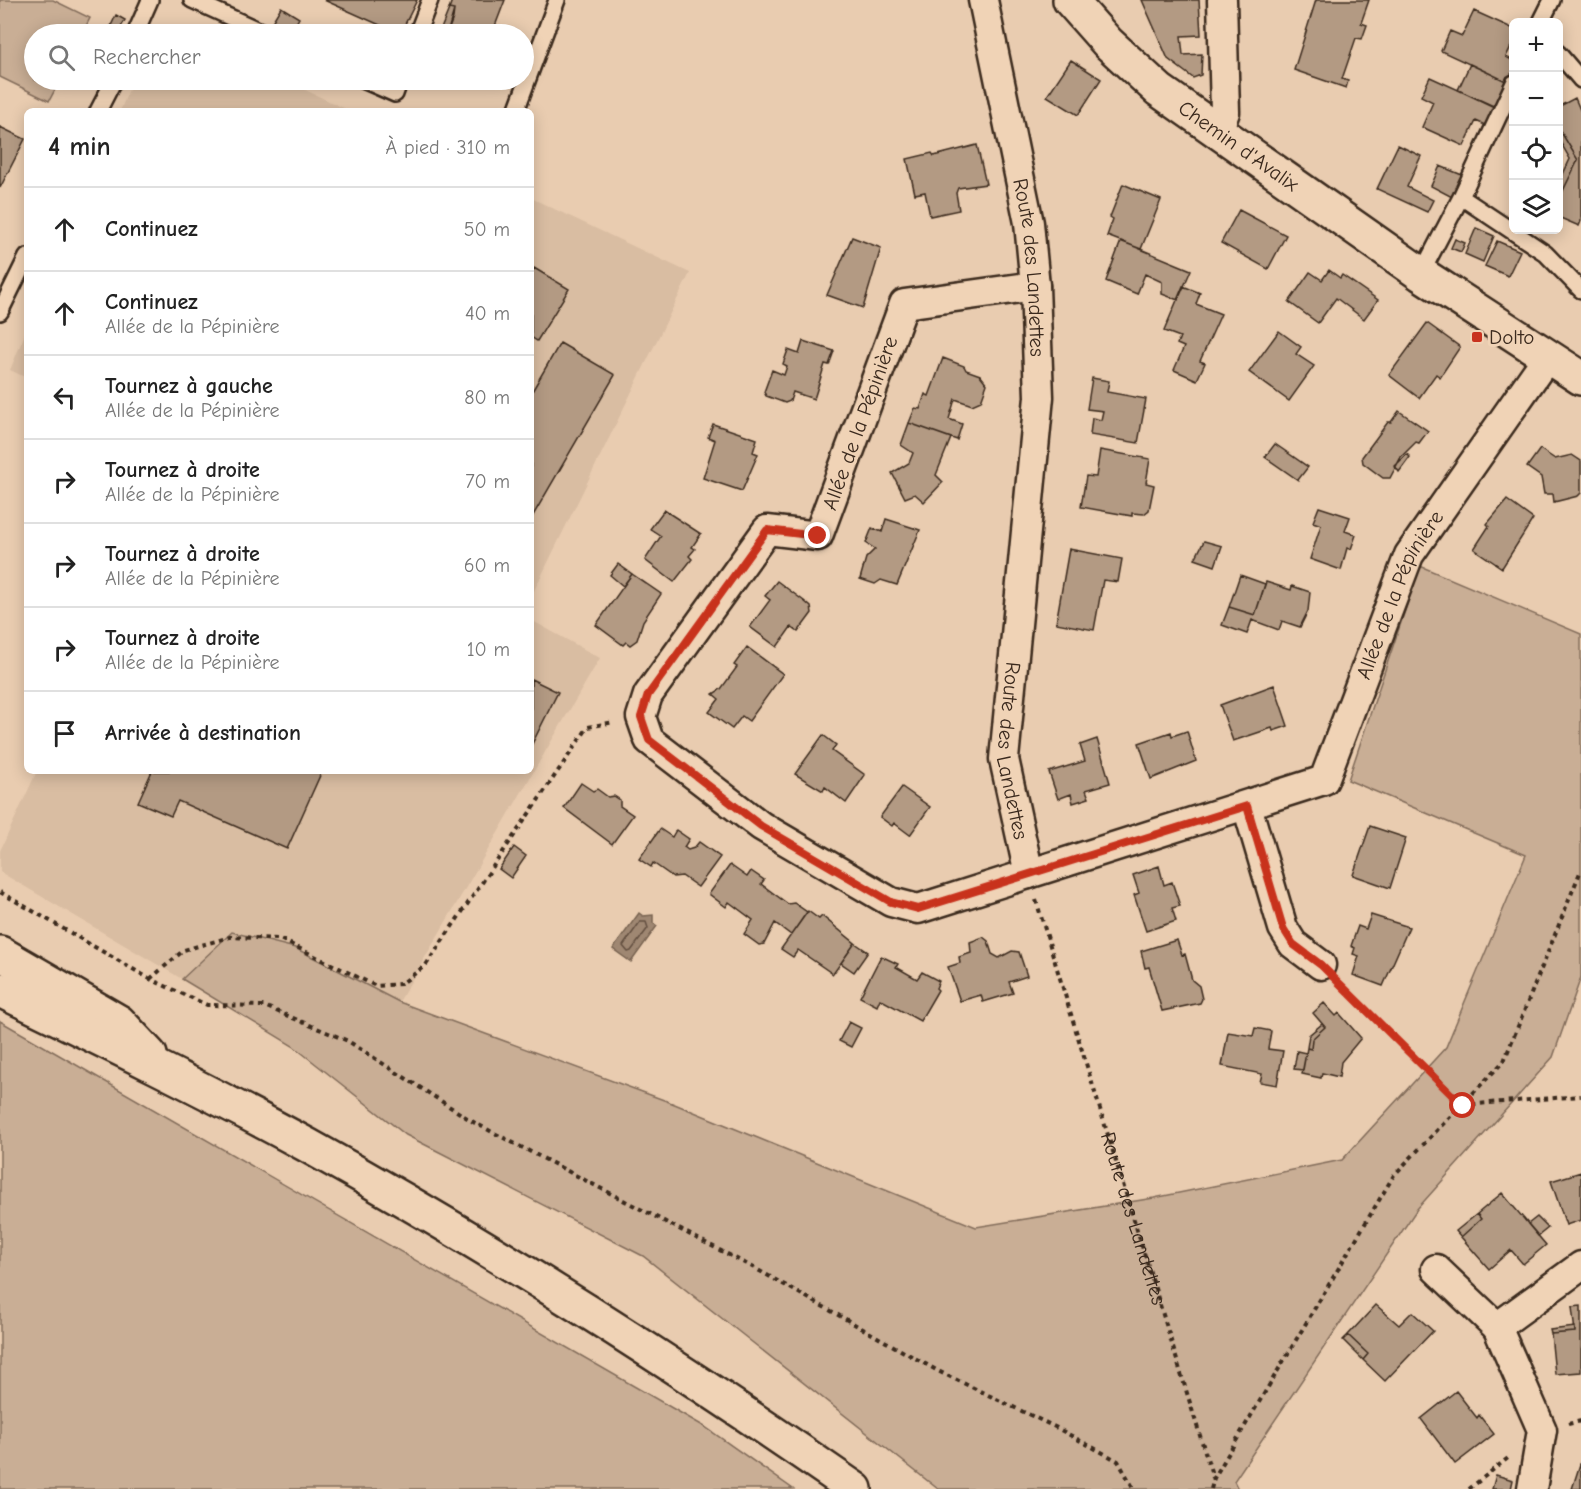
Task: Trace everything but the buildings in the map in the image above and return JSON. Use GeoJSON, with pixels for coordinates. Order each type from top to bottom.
{"type":"FeatureCollection","features":[{"type":"Feature","properties":{"kind":"main road","name":"Chemin d'Avalix"},"geometry":{"type":"LineString","coordinates":[[1070,0],[1108,42],[1159,90],[1217,133],[1421,274],[1581,378]]}},
{"type":"Feature","properties":{"kind":"main road"},"geometry":{"type":"LineString","coordinates":[[0,952],[119,1022],[161,1067]]}},
{"type":"Feature","properties":{"kind":"main road"},"geometry":{"type":"LineString","coordinates":[[0,990],[161,1067],[308,1146],[520,1270],[657,1356],[855,1489]]}},
{"type":"Feature","properties":{"kind":"main road"},"geometry":{"type":"LineString","coordinates":[[0,1013],[99,1059],[161,1067]]}},
{"type":"Feature","properties":{"kind":"street","name":"Route des Landettes"},"geometry":{"type":"LineString","coordinates":[[983,0],[1029,223],[1035,286],[1039,397],[1004,759],[1029,874]]}},
{"type":"Feature","properties":{"kind":"street"},"geometry":{"type":"LineString","coordinates":[[1217,133],[1225,112],[1222,0]]}},
{"type":"Feature","properties":{"kind":"street","name":"Allée de la Pépinière"},"geometry":{"type":"LineString","coordinates":[[1035,286],[904,304],[818,536],[767,530],[648,695],[641,717],[649,740],[761,826],[891,902],[918,909],[1324,780],[1409,555],[1548,356]]}},
{"type":"Feature","properties":{"kind":"street"},"geometry":{"type":"LineString","coordinates":[[1247,806],[1283,928],[1293,944],[1321,965]]}},
{"type":"Feature","properties":{"kind":"street"},"geometry":{"type":"LineString","coordinates":[[1497,1327],[1581,1266]]}},
{"type":"Feature","properties":{"kind":"street"},"geometry":{"type":"LineString","coordinates":[[1436,1269],[1497,1327],[1542,1430],[1532,1489]]}},
{"type":"Feature","properties":{"kind":"lane"},"geometry":{"type":"LineString","coordinates":[[139,24],[150,0]]}},
{"type":"Feature","properties":{"kind":"lane"},"geometry":{"type":"LineString","coordinates":[[192,0],[245,24]]}},
{"type":"Feature","properties":{"kind":"lane"},"geometry":{"type":"LineString","coordinates":[[421,24],[430,0]]}},
{"type":"Feature","properties":{"kind":"lane"},"geometry":{"type":"LineString","coordinates":[[534,62],[557,0]]}},
{"type":"Feature","properties":{"kind":"lane"},"geometry":{"type":"LineString","coordinates":[[1543,18],[1552,0]]}},
{"type":"Feature","properties":{"kind":"lane"},"geometry":{"type":"LineString","coordinates":[[1563,59],[1581,80]]}},
{"type":"Feature","properties":{"kind":"lane"},"geometry":{"type":"LineString","coordinates":[[100,108],[109,90]]}},
{"type":"Feature","properties":{"kind":"lane"},"geometry":{"type":"LineString","coordinates":[[517,108],[524,90]]}},
{"type":"Feature","properties":{"kind":"lane"},"geometry":{"type":"LineString","coordinates":[[1421,274],[1461,197],[1509,93]]}},
{"type":"Feature","properties":{"kind":"lane"},"geometry":{"type":"LineString","coordinates":[[1461,197],[1545,253],[1581,290]]}},
{"type":"Feature","properties":{"kind":"lane"},"geometry":{"type":"LineString","coordinates":[[0,312],[24,263]]}},
{"type":"Feature","properties":{"kind":"path"},"geometry":{"type":"LineString","coordinates":[[150,979],[184,950],[230,938],[240,938],[280,939],[376,986],[400,984],[426,965],[588,727],[641,717]]}},
{"type":"Feature","properties":{"kind":"path"},"geometry":{"type":"LineString","coordinates":[[1211,1489],[1214,1478],[1394,1175],[1504,1061],[1581,870]]}},
{"type":"Feature","properties":{"kind":"path","name":"Route des Landettes"},"geometry":{"type":"LineString","coordinates":[[1029,874],[1214,1478]]}},
{"type":"Feature","properties":{"kind":"path"},"geometry":{"type":"LineString","coordinates":[[0,892],[150,979],[207,1005],[264,1005],[348,1041],[475,1123],[758,1270],[938,1371],[1055,1426],[1118,1461],[1134,1489]]}},
{"type":"Feature","properties":{"kind":"path"},"geometry":{"type":"LineString","coordinates":[[1321,965],[1463,1106],[1581,1096]]}},
{"type":"Feature","properties":{"kind":"shaded area"},"geometry":{"type":"Polygon","coordinates":[[[0,0],[53,0],[90,18],[87,24],[24,24],[24,89],[0,77],[0,0]]]}},
{"type":"Feature","properties":{"kind":"shaded area"},"geometry":{"type":"Polygon","coordinates":[[[27,90],[55,90],[49,101],[27,90]]]}},
{"type":"Feature","properties":{"kind":"shaded area"},"geometry":{"type":"Polygon","coordinates":[[[129,90],[305,90],[344,108],[121,108],[129,90]]]}},
{"type":"Feature","properties":{"kind":"shaded area"},"geometry":{"type":"Polygon","coordinates":[[[534,199],[690,273],[534,591],[534,199]]]}},
{"type":"Feature","properties":{"kind":"shaded area"},"geometry":{"type":"Polygon","coordinates":[[[24,336],[24,377],[10,370],[24,336]]]}},
{"type":"Feature","properties":{"kind":"shaded area"},"geometry":{"type":"Polygon","coordinates":[[[1420,566],[1581,634],[1581,977],[1553,1057],[1417,1209],[1234,1481],[1238,1489],[938,1489],[643,1256],[406,1135],[293,1046],[182,979],[232,932],[295,948],[399,1002],[672,1103],[976,1227],[1154,1198],[1342,1160],[1446,1047],[1526,855],[1348,780],[1420,566]]]}},
{"type":"Feature","properties":{"kind":"shaded area"},"geometry":{"type":"Polygon","coordinates":[[[534,622],[600,658],[534,771],[534,622]]]}},
{"type":"Feature","properties":{"kind":"shaded area"},"geometry":{"type":"Polygon","coordinates":[[[36,774],[532,774],[399,1002],[295,948],[232,932],[182,979],[0,872],[0,851],[36,774]]]}},
{"type":"Feature","properties":{"kind":"shaded area"},"geometry":{"type":"Polygon","coordinates":[[[0,1021],[705,1427],[793,1489],[0,1489],[0,1021]]]}},
{"type":"Feature","properties":{"kind":"water"},"geometry":{"type":"Polygon","coordinates":[[[639,913],[643,916],[653,915],[653,923],[657,926],[631,962],[613,949],[639,913]]]}},
{"type":"Feature","properties":{"kind":"place","name":"Dolto"},"geometry":{"type":"Point","coordinates":[1477,337]}},
{"type":"Feature","properties":{"kind":"route"},"geometry":{"type":"LineString","coordinates":[[818,536],[767,530],[648,695],[641,717],[649,740],[761,826],[891,902],[918,909],[1247,806],[1283,928],[1293,944],[1321,965],[1463,1106]]}}]}
